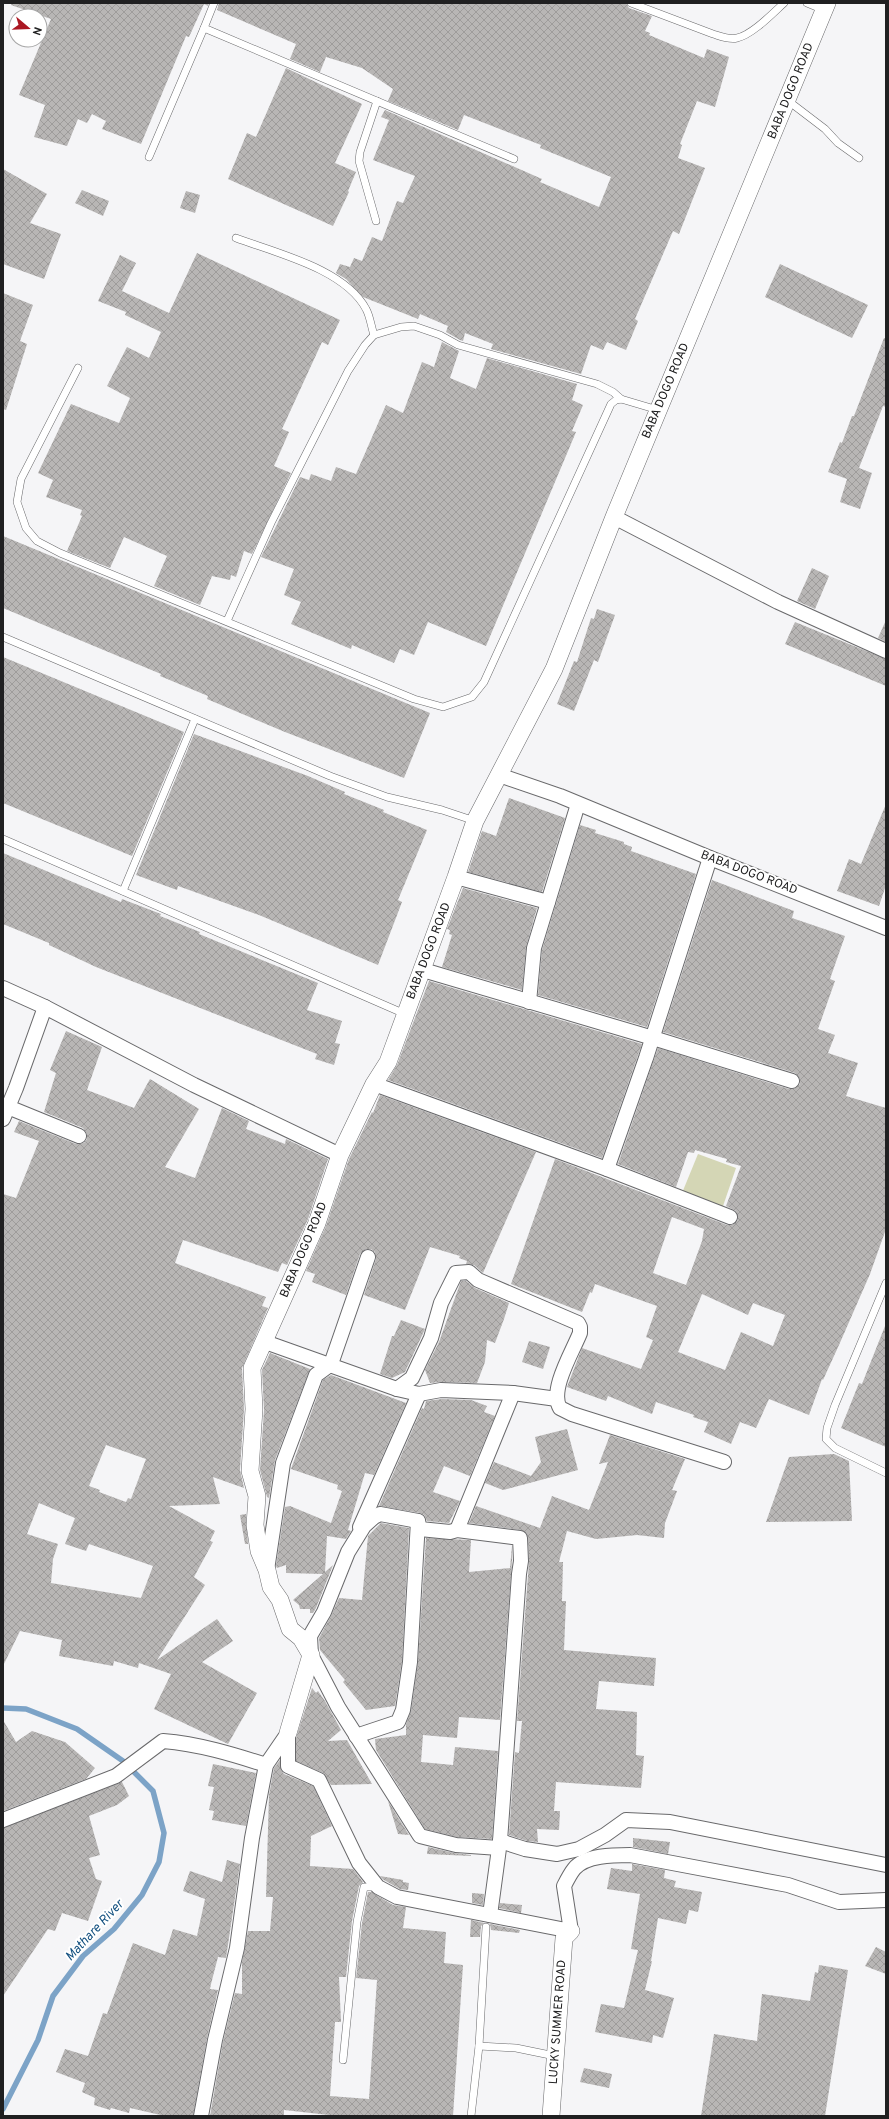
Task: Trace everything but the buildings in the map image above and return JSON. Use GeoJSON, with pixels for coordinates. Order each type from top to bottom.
{"type":"FeatureCollection","features":[{"type":"Feature","properties":{"kind":"street","name":"BABA DOGO ROAD"},"geometry":{"type":"LineString","coordinates":[[311,1654],[301,1638],[290,1629],[280,1600],[271,1587],[267,1570],[259,1551],[255,1525],[256,1496],[250,1471],[254,1409],[252,1368],[265,1342],[317,1223],[340,1155],[374,1084],[388,1062],[423,970],[475,821],[554,670],[614,517],[826,6]]}},
{"type":"Feature","properties":{"kind":"street"},"geometry":{"type":"LineString","coordinates":[[614,517],[778,602],[886,651]]}},
{"type":"Feature","properties":{"kind":"street","name":"BABA DOGO ROAD"},"geometry":{"type":"LineString","coordinates":[[500,775],[578,804],[886,928]]}},
{"type":"Feature","properties":{"kind":"street"},"geometry":{"type":"LineString","coordinates":[[529,1002],[534,948],[578,804]]}},
{"type":"Feature","properties":{"kind":"street"},"geometry":{"type":"LineString","coordinates":[[607,1169],[653,1038],[710,858]]}},
{"type":"Feature","properties":{"kind":"street"},"geometry":{"type":"LineString","coordinates":[[456,878],[548,902]]}},
{"type":"Feature","properties":{"kind":"street"},"geometry":{"type":"LineString","coordinates":[[423,970],[792,1081]]}},
{"type":"Feature","properties":{"kind":"street"},"geometry":{"type":"LineString","coordinates":[[3,988],[45,1007],[194,1085],[340,1155]]}},
{"type":"Feature","properties":{"kind":"street"},"geometry":{"type":"LineString","coordinates":[[45,1007],[5,1110],[79,1136]]}},
{"type":"Feature","properties":{"kind":"street"},"geometry":{"type":"LineString","coordinates":[[374,1084],[607,1169],[730,1217]]}},
{"type":"Feature","properties":{"kind":"street"},"geometry":{"type":"LineString","coordinates":[[267,1570],[283,1463],[316,1375],[331,1364],[368,1257]]}},
{"type":"Feature","properties":{"kind":"street"},"geometry":{"type":"LineString","coordinates":[[397,1389],[412,1378],[431,1338],[441,1302],[456,1273],[469,1272],[478,1280],[496,1286],[578,1323],[580,1333],[562,1374],[557,1399],[560,1408],[572,1414],[724,1462]]}},
{"type":"Feature","properties":{"kind":"street"},"geometry":{"type":"LineString","coordinates":[[265,1342],[331,1364],[397,1389],[419,1394],[441,1390],[513,1393],[557,1399]]}},
{"type":"Feature","properties":{"kind":"street"},"geometry":{"type":"LineString","coordinates":[[457,1530],[513,1393]]}},
{"type":"Feature","properties":{"kind":"street"},"geometry":{"type":"LineString","coordinates":[[419,1394],[348,1552],[324,1612],[310,1636],[311,1654],[288,1733],[288,1766],[319,1780],[359,1863],[378,1887],[398,1897],[488,1921],[571,1931],[564,1886],[575,1868],[593,1858],[614,1854],[630,1855],[788,1885],[839,1902],[886,1900]]}},
{"type":"Feature","properties":{"kind":"street"},"geometry":{"type":"LineString","coordinates":[[348,1552],[364,1526],[380,1514],[418,1521]]}},
{"type":"Feature","properties":{"kind":"street"},"geometry":{"type":"LineString","coordinates":[[418,1521],[420,1529],[450,1532],[457,1530],[520,1538],[521,1561],[499,1844],[488,1921]]}},
{"type":"Feature","properties":{"kind":"street"},"geometry":{"type":"LineString","coordinates":[[356,1736],[373,1729],[398,1722],[403,1710],[410,1662],[418,1521]]}},
{"type":"Feature","properties":{"kind":"street"},"geometry":{"type":"LineString","coordinates":[[311,1654],[356,1736],[420,1836],[456,1845],[499,1844],[556,1854],[579,1849],[605,1835],[626,1820],[670,1822],[886,1865]]}},
{"type":"Feature","properties":{"kind":"street"},"geometry":{"type":"LineString","coordinates":[[200,2116],[237,1948],[252,1838],[266,1765],[288,1733]]}},
{"type":"Feature","properties":{"kind":"street"},"geometry":{"type":"LineString","coordinates":[[3,1820],[116,1776],[162,1741],[188,1743],[229,1752],[266,1765]]}},
{"type":"Feature","properties":{"kind":"street","name":"LUCKY SUMMER ROAD"},"geometry":{"type":"LineString","coordinates":[[551,2116],[564,1938],[571,1931]]}},
{"type":"Feature","properties":{"kind":"lane"},"geometry":{"type":"LineString","coordinates":[[149,157],[214,3]]}},
{"type":"Feature","properties":{"kind":"lane"},"geometry":{"type":"LineString","coordinates":[[631,3],[712,34],[726,38],[737,38],[763,22],[784,3]]}},
{"type":"Feature","properties":{"kind":"lane"},"geometry":{"type":"LineString","coordinates":[[807,3],[826,6]]}},
{"type":"Feature","properties":{"kind":"lane"},"geometry":{"type":"LineString","coordinates":[[204,28],[514,159]]}},
{"type":"Feature","properties":{"kind":"lane"},"geometry":{"type":"LineString","coordinates":[[787,100],[825,128],[838,143],[859,158]]}},
{"type":"Feature","properties":{"kind":"lane"},"geometry":{"type":"LineString","coordinates":[[376,221],[359,161],[360,152],[378,101]]}},
{"type":"Feature","properties":{"kind":"lane"},"geometry":{"type":"LineString","coordinates":[[236,238],[321,270],[342,284],[353,292],[366,309],[374,335]]}},
{"type":"Feature","properties":{"kind":"lane"},"geometry":{"type":"LineString","coordinates":[[227,621],[271,523],[348,371],[364,344],[374,335],[402,327],[414,326],[458,345],[596,384],[613,392],[621,399],[658,410]]}},
{"type":"Feature","properties":{"kind":"lane"},"geometry":{"type":"LineString","coordinates":[[78,368],[21,479],[17,502],[26,528],[37,541],[60,553],[414,699],[443,707],[472,697],[484,682],[611,404],[616,400],[621,399]]}},
{"type":"Feature","properties":{"kind":"lane"},"geometry":{"type":"LineString","coordinates":[[3,637],[337,779],[387,797],[442,810],[475,821]]}},
{"type":"Feature","properties":{"kind":"lane"},"geometry":{"type":"LineString","coordinates":[[123,891],[196,719]]}},
{"type":"Feature","properties":{"kind":"lane"},"geometry":{"type":"LineString","coordinates":[[3,839],[405,1014]]}},
{"type":"Feature","properties":{"kind":"lane"},"geometry":{"type":"LineString","coordinates":[[886,1283],[835,1405],[827,1428],[826,1440],[835,1448],[886,1473]]}},
{"type":"Feature","properties":{"kind":"lane"},"geometry":{"type":"LineString","coordinates":[[343,2060],[357,1922],[364,1887],[378,1887]]}},
{"type":"Feature","properties":{"kind":"lane"},"geometry":{"type":"LineString","coordinates":[[471,2116],[479,2046],[488,1921]]}},
{"type":"Feature","properties":{"kind":"lane"},"geometry":{"type":"LineString","coordinates":[[479,2046],[516,2048],[556,2056]]}},
{"type":"Feature","properties":{"kind":"green space"},"geometry":{"type":"Polygon","coordinates":[[[698,1154],[736,1168],[722,1209],[682,1193],[698,1154]]]}},
{"type":"Feature","properties":{"kind":"waterway","name":"Mathare River"},"geometry":{"type":"LineString","coordinates":[[3,1708],[26,1709],[77,1729],[123,1761],[153,1791],[164,1833],[159,1862],[142,1895],[114,1929],[83,1956],[53,1996],[38,2040],[3,2109]]}}]}
